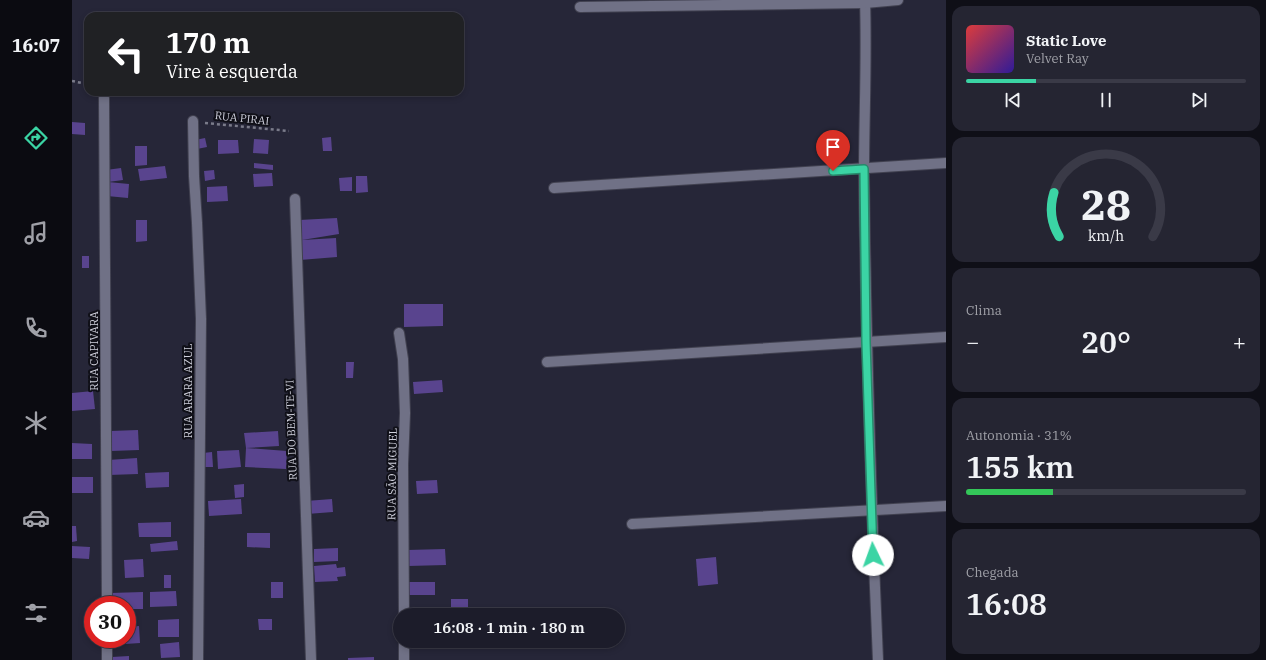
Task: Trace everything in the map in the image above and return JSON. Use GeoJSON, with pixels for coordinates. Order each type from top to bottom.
{"type":"FeatureCollection","features":[{"type":"Feature","properties":{"kind":"street"},"geometry":{"type":"LineString","coordinates":[[580,7],[898,0]]}},
{"type":"Feature","properties":{"kind":"street"},"geometry":{"type":"LineString","coordinates":[[865,1],[864,169],[866,342],[871,510],[878,660]]}},
{"type":"Feature","properties":{"kind":"street","name":"RUA CAPIVARA"},"geometry":{"type":"LineString","coordinates":[[104,98],[107,596]]}},
{"type":"Feature","properties":{"kind":"street","name":"RUA ARARA AZUL"},"geometry":{"type":"LineString","coordinates":[[193,122],[200,319],[198,660]]}},
{"type":"Feature","properties":{"kind":"street"},"geometry":{"type":"LineString","coordinates":[[554,188],[946,163]]}},
{"type":"Feature","properties":{"kind":"street","name":"RUA DO BEM-TE-VI"},"geometry":{"type":"LineString","coordinates":[[295,199],[311,660]]}},
{"type":"Feature","properties":{"kind":"street","name":"RUA SÃO MIGUEL"},"geometry":{"type":"LineString","coordinates":[[399,333],[403,359],[405,413],[403,464],[404,608]]}},
{"type":"Feature","properties":{"kind":"street"},"geometry":{"type":"LineString","coordinates":[[547,362],[946,337]]}},
{"type":"Feature","properties":{"kind":"street"},"geometry":{"type":"LineString","coordinates":[[632,524],[946,506]]}},
{"type":"Feature","properties":{"kind":"street"},"geometry":{"type":"LineString","coordinates":[[107,648],[107,660]]}},
{"type":"Feature","properties":{"kind":"street"},"geometry":{"type":"LineString","coordinates":[[404,648],[404,660]]}},
{"type":"Feature","properties":{"kind":"path"},"geometry":{"type":"LineString","coordinates":[[72,81],[84,84]]}},
{"type":"Feature","properties":{"kind":"path","name":"RUA PIRAI"},"geometry":{"type":"LineString","coordinates":[[193,122],[290,131]]}},
{"type":"Feature","properties":{"kind":"building"},"geometry":{"type":"Polygon","coordinates":[[[72,122],[85,123],[85,135],[72,134],[72,122]]]}},
{"type":"Feature","properties":{"kind":"building"},"geometry":{"type":"Polygon","coordinates":[[[331,137],[332,151],[323,151],[322,138],[331,137]]]}},
{"type":"Feature","properties":{"kind":"building"},"geometry":{"type":"Polygon","coordinates":[[[205,138],[207,147],[197,149],[195,140],[205,138]]]}},
{"type":"Feature","properties":{"kind":"building"},"geometry":{"type":"Polygon","coordinates":[[[254,139],[269,140],[268,154],[253,153],[254,139]]]}},
{"type":"Feature","properties":{"kind":"building"},"geometry":{"type":"Polygon","coordinates":[[[218,140],[238,140],[239,153],[218,154],[218,140]]]}},
{"type":"Feature","properties":{"kind":"building"},"geometry":{"type":"Polygon","coordinates":[[[135,146],[147,146],[147,165],[135,166],[135,146]]]}},
{"type":"Feature","properties":{"kind":"building"},"geometry":{"type":"Polygon","coordinates":[[[254,163],[273,165],[273,170],[254,168],[254,163]]]}},
{"type":"Feature","properties":{"kind":"building"},"geometry":{"type":"Polygon","coordinates":[[[165,166],[167,178],[140,181],[138,169],[165,166]]]}},
{"type":"Feature","properties":{"kind":"building"},"geometry":{"type":"Polygon","coordinates":[[[121,168],[123,180],[108,182],[106,170],[121,168]]]}},
{"type":"Feature","properties":{"kind":"building"},"geometry":{"type":"Polygon","coordinates":[[[214,170],[215,179],[205,181],[204,171],[214,170]]]}},
{"type":"Feature","properties":{"kind":"building"},"geometry":{"type":"Polygon","coordinates":[[[272,173],[273,186],[254,187],[253,174],[272,173]]]}},
{"type":"Feature","properties":{"kind":"building"},"geometry":{"type":"Polygon","coordinates":[[[356,176],[367,176],[368,192],[356,193],[356,176]]]}},
{"type":"Feature","properties":{"kind":"building"},"geometry":{"type":"Polygon","coordinates":[[[352,177],[352,191],[340,191],[339,178],[352,177]]]}},
{"type":"Feature","properties":{"kind":"building"},"geometry":{"type":"Polygon","coordinates":[[[108,182],[129,184],[128,198],[107,196],[108,182]]]}},
{"type":"Feature","properties":{"kind":"building"},"geometry":{"type":"Polygon","coordinates":[[[227,186],[228,201],[207,202],[207,187],[227,186]]]}},
{"type":"Feature","properties":{"kind":"building"},"geometry":{"type":"Polygon","coordinates":[[[337,218],[339,234],[302,240],[336,238],[337,257],[300,260],[299,220],[337,218]]]}},
{"type":"Feature","properties":{"kind":"building"},"geometry":{"type":"Polygon","coordinates":[[[136,220],[147,220],[147,241],[136,242],[136,220]]]}},
{"type":"Feature","properties":{"kind":"building"},"geometry":{"type":"Polygon","coordinates":[[[82,256],[89,256],[89,268],[82,268],[82,256]]]}},
{"type":"Feature","properties":{"kind":"building"},"geometry":{"type":"Polygon","coordinates":[[[404,304],[443,304],[443,326],[404,327],[404,304]]]}},
{"type":"Feature","properties":{"kind":"building"},"geometry":{"type":"Polygon","coordinates":[[[346,362],[354,362],[353,378],[346,378],[346,362]]]}},
{"type":"Feature","properties":{"kind":"building"},"geometry":{"type":"Polygon","coordinates":[[[442,380],[443,392],[414,394],[413,382],[442,380]]]}},
{"type":"Feature","properties":{"kind":"building"},"geometry":{"type":"Polygon","coordinates":[[[93,391],[95,409],[72,411],[72,393],[93,391]]]}},
{"type":"Feature","properties":{"kind":"building"},"geometry":{"type":"Polygon","coordinates":[[[138,430],[139,450],[111,451],[110,431],[138,430]]]}},
{"type":"Feature","properties":{"kind":"building"},"geometry":{"type":"Polygon","coordinates":[[[278,431],[279,446],[246,448],[244,433],[278,431]]]}},
{"type":"Feature","properties":{"kind":"building"},"geometry":{"type":"Polygon","coordinates":[[[72,443],[92,444],[92,459],[72,459],[72,443]]]}},
{"type":"Feature","properties":{"kind":"building"},"geometry":{"type":"Polygon","coordinates":[[[246,448],[287,451],[286,469],[245,467],[246,448]]]}},
{"type":"Feature","properties":{"kind":"building"},"geometry":{"type":"Polygon","coordinates":[[[239,450],[241,467],[218,469],[217,451],[239,450]]]}},
{"type":"Feature","properties":{"kind":"building"},"geometry":{"type":"Polygon","coordinates":[[[212,452],[213,467],[204,467],[203,453],[212,452]]]}},
{"type":"Feature","properties":{"kind":"building"},"geometry":{"type":"Polygon","coordinates":[[[137,458],[138,474],[109,475],[108,460],[137,458]]]}},
{"type":"Feature","properties":{"kind":"building"},"geometry":{"type":"Polygon","coordinates":[[[169,472],[169,487],[146,488],[145,473],[169,472]]]}},
{"type":"Feature","properties":{"kind":"building"},"geometry":{"type":"Polygon","coordinates":[[[72,477],[93,477],[93,493],[72,493],[72,477]]]}},
{"type":"Feature","properties":{"kind":"building"},"geometry":{"type":"Polygon","coordinates":[[[437,480],[438,493],[417,494],[416,481],[437,480]]]}},
{"type":"Feature","properties":{"kind":"building"},"geometry":{"type":"Polygon","coordinates":[[[244,484],[244,497],[235,498],[234,485],[244,484]]]}},
{"type":"Feature","properties":{"kind":"building"},"geometry":{"type":"Polygon","coordinates":[[[241,499],[242,514],[209,516],[208,501],[241,499]]]}},
{"type":"Feature","properties":{"kind":"building"},"geometry":{"type":"Polygon","coordinates":[[[332,499],[333,512],[307,514],[306,501],[332,499]]]}},
{"type":"Feature","properties":{"kind":"building"},"geometry":{"type":"Polygon","coordinates":[[[171,522],[171,537],[139,537],[138,523],[171,522]]]}},
{"type":"Feature","properties":{"kind":"building"},"geometry":{"type":"Polygon","coordinates":[[[72,526],[76,526],[77,541],[72,542],[72,526]]]}},
{"type":"Feature","properties":{"kind":"building"},"geometry":{"type":"Polygon","coordinates":[[[247,533],[270,533],[270,548],[247,547],[247,533]]]}},
{"type":"Feature","properties":{"kind":"building"},"geometry":{"type":"Polygon","coordinates":[[[177,541],[178,550],[151,552],[150,544],[177,541]]]}},
{"type":"Feature","properties":{"kind":"building"},"geometry":{"type":"Polygon","coordinates":[[[72,546],[90,547],[89,559],[72,558],[72,546]]]}},
{"type":"Feature","properties":{"kind":"building"},"geometry":{"type":"Polygon","coordinates":[[[338,548],[338,561],[314,562],[314,549],[338,548]]]}},
{"type":"Feature","properties":{"kind":"building"},"geometry":{"type":"Polygon","coordinates":[[[445,549],[446,565],[408,566],[407,550],[445,549]]]}},
{"type":"Feature","properties":{"kind":"building"},"geometry":{"type":"Polygon","coordinates":[[[716,557],[718,584],[698,586],[696,559],[716,557]]]}},
{"type":"Feature","properties":{"kind":"building"},"geometry":{"type":"Polygon","coordinates":[[[143,559],[144,577],[125,578],[124,560],[143,559]]]}},
{"type":"Feature","properties":{"kind":"building"},"geometry":{"type":"Polygon","coordinates":[[[336,564],[337,568],[345,567],[346,576],[337,577],[338,581],[315,582],[314,566],[336,564]]]}},
{"type":"Feature","properties":{"kind":"building"},"geometry":{"type":"Polygon","coordinates":[[[164,575],[171,575],[171,588],[164,588],[164,575]]]}},
{"type":"Feature","properties":{"kind":"building"},"geometry":{"type":"Polygon","coordinates":[[[271,582],[283,582],[283,598],[271,598],[271,582]]]}},
{"type":"Feature","properties":{"kind":"building"},"geometry":{"type":"Polygon","coordinates":[[[409,582],[435,582],[435,595],[409,595],[409,582]]]}},
{"type":"Feature","properties":{"kind":"building"},"geometry":{"type":"Polygon","coordinates":[[[176,591],[177,606],[150,607],[150,592],[176,591]]]}},
{"type":"Feature","properties":{"kind":"building"},"geometry":{"type":"Polygon","coordinates":[[[143,592],[143,609],[136,609],[136,596],[110,596],[110,593],[143,592]]]}},
{"type":"Feature","properties":{"kind":"building"},"geometry":{"type":"Polygon","coordinates":[[[451,599],[468,599],[468,608],[451,608],[451,599]]]}},
{"type":"Feature","properties":{"kind":"building"},"geometry":{"type":"Polygon","coordinates":[[[179,619],[179,637],[158,637],[158,620],[179,619]]]}},
{"type":"Feature","properties":{"kind":"building"},"geometry":{"type":"Polygon","coordinates":[[[258,619],[272,619],[272,630],[259,630],[258,619]]]}},
{"type":"Feature","properties":{"kind":"building"},"geometry":{"type":"Polygon","coordinates":[[[136,626],[139,626],[140,643],[136,643],[136,626]]]}},
{"type":"Feature","properties":{"kind":"building"},"geometry":{"type":"Polygon","coordinates":[[[179,642],[180,657],[161,658],[160,644],[179,642]]]}},
{"type":"Feature","properties":{"kind":"building"},"geometry":{"type":"Polygon","coordinates":[[[129,656],[129,660],[112,660],[112,657],[129,656]]]}},
{"type":"Feature","properties":{"kind":"building"},"geometry":{"type":"Polygon","coordinates":[[[374,657],[374,660],[348,660],[348,658],[374,657]]]}},
{"type":"Feature","properties":{"kind":"route"},"geometry":{"type":"LineString","coordinates":[[833,171],[864,169],[866,342],[873,555]]}}]}
